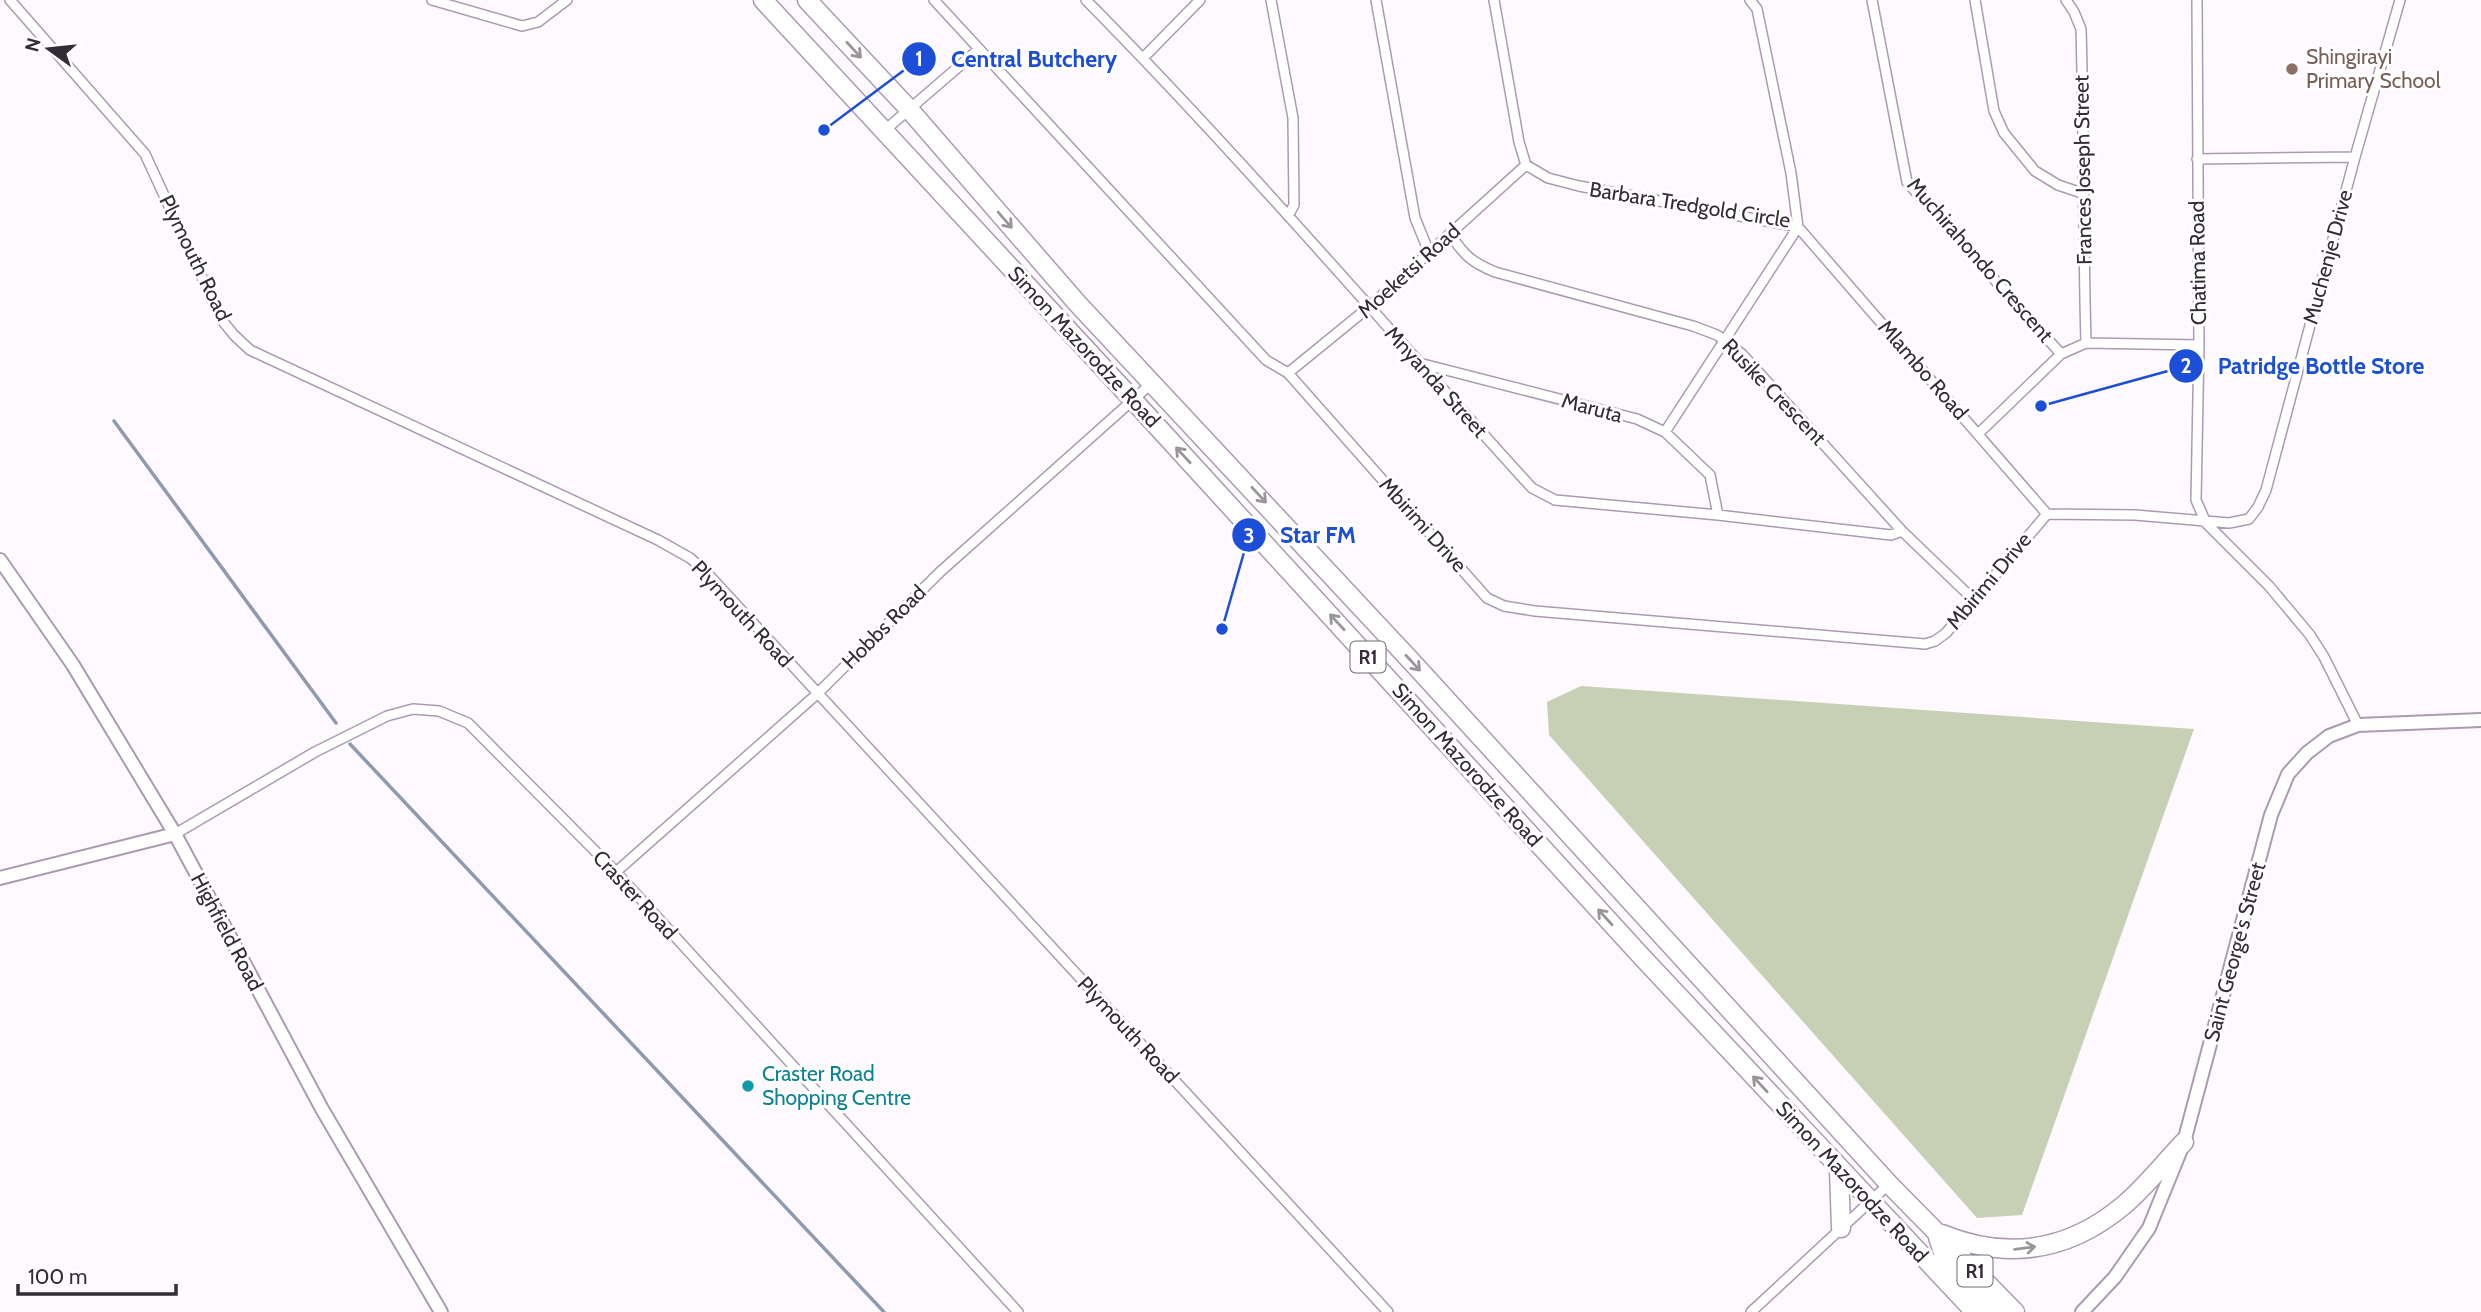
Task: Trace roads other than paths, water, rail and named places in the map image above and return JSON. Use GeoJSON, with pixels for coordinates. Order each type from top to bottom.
{"type":"FeatureCollection","features":[{"type":"Feature","properties":{"kind":"highway","name":"Simon Mazorodze Road"},"geometry":{"type":"LineString","coordinates":[[763,0],[1642,957],[1975,1312]]}},
{"type":"Feature","properties":{"kind":"highway","name":"Simon Mazorodze Road"},"geometry":{"type":"LineString","coordinates":[[807,0],[908,108],[1077,303],[1431,682],[1889,1184],[2015,1312]]}},
{"type":"Feature","properties":{"kind":"highway"},"geometry":{"type":"LineString","coordinates":[[1077,303],[1093,340],[1127,375],[1133,400]]}},
{"type":"Feature","properties":{"kind":"highway"},"geometry":{"type":"LineString","coordinates":[[1822,1111],[1836,1149],[1870,1185],[1869,1201]]}},
{"type":"Feature","properties":{"kind":"highway"},"geometry":{"type":"LineString","coordinates":[[1936,1231],[1968,1244],[1990,1248],[2014,1250],[2053,1244],[2101,1221],[2124,1205],[2184,1142]]}},
{"type":"Feature","properties":{"kind":"highway"},"geometry":{"type":"LineString","coordinates":[[1839,1169],[1841,1228]]}},
{"type":"Feature","properties":{"kind":"highway"},"geometry":{"type":"LineString","coordinates":[[1936,1231],[1945,1259],[1994,1312]]}},
{"type":"Feature","properties":{"kind":"highway"},"geometry":{"type":"LineString","coordinates":[[1947,1281],[1960,1312]]}},
{"type":"Feature","properties":{"kind":"street","name":"Plymouth Road"},"geometry":{"type":"LineString","coordinates":[[10,0],[145,154],[221,319],[233,335],[250,350],[658,540],[690,558],[708,574],[1388,1312]]}},
{"type":"Feature","properties":{"kind":"street"},"geometry":{"type":"LineString","coordinates":[[432,0],[522,26],[538,22],[567,0]]}},
{"type":"Feature","properties":{"kind":"street","name":"Mbirimi Drive"},"geometry":{"type":"LineString","coordinates":[[934,0],[1266,360],[1288,373],[1488,598],[1504,606],[1535,611],[1926,644],[1945,633],[2047,514]]}},
{"type":"Feature","properties":{"kind":"street","name":"Mnyanda Street"},"geometry":{"type":"LineString","coordinates":[[1086,0],[1143,58],[1532,488],[1541,494],[1555,499],[1891,536],[1902,531]]}},
{"type":"Feature","properties":{"kind":"street"},"geometry":{"type":"LineString","coordinates":[[1143,58],[1200,0]]}},
{"type":"Feature","properties":{"kind":"street"},"geometry":{"type":"LineString","coordinates":[[1271,0],[1293,118],[1294,205],[1288,216]]}},
{"type":"Feature","properties":{"kind":"street"},"geometry":{"type":"LineString","coordinates":[[1376,0],[1415,218],[1429,252]]}},
{"type":"Feature","properties":{"kind":"street"},"geometry":{"type":"LineString","coordinates":[[1494,0],[1519,142],[1526,165]]}},
{"type":"Feature","properties":{"kind":"street","name":"Barbara Tredgold Circle"},"geometry":{"type":"LineString","coordinates":[[1526,165],[1548,178],[1579,186],[1798,227],[1791,173],[1757,9],[1750,0]]}},
{"type":"Feature","properties":{"kind":"street","name":"Muchirahondo Crescent"},"geometry":{"type":"LineString","coordinates":[[1872,0],[1907,182],[2061,354]]}},
{"type":"Feature","properties":{"kind":"street"},"geometry":{"type":"LineString","coordinates":[[1975,0],[1994,111],[2004,133],[2035,172],[2058,185],[2082,193]]}},
{"type":"Feature","properties":{"kind":"street","name":"Frances Joseph Street"},"geometry":{"type":"LineString","coordinates":[[2066,0],[2081,29],[2086,343]]}},
{"type":"Feature","properties":{"kind":"street","name":"Chatima Road"},"geometry":{"type":"LineString","coordinates":[[2197,0],[2199,345],[2196,500],[2206,523]]}},
{"type":"Feature","properties":{"kind":"street","name":"Muchenje Drive"},"geometry":{"type":"LineString","coordinates":[[2047,514],[2135,516],[2229,523],[2249,519],[2258,507],[2266,490],[2400,0]]}},
{"type":"Feature","properties":{"kind":"street"},"geometry":{"type":"LineString","coordinates":[[884,131],[978,50]]}},
{"type":"Feature","properties":{"kind":"street"},"geometry":{"type":"LineString","coordinates":[[2197,159],[2355,157]]}},
{"type":"Feature","properties":{"kind":"street","name":"Moeketsi Road"},"geometry":{"type":"LineString","coordinates":[[1288,373],[1369,307],[1526,165]]}},
{"type":"Feature","properties":{"kind":"street"},"geometry":{"type":"LineString","coordinates":[[1665,432],[1798,227]]}},
{"type":"Feature","properties":{"kind":"street","name":"Mlambo Road"},"geometry":{"type":"LineString","coordinates":[[1798,227],[2047,514]]}},
{"type":"Feature","properties":{"kind":"street","name":"Rusike Crescent"},"geometry":{"type":"LineString","coordinates":[[1450,234],[1463,254],[1476,264],[1495,272],[1693,326],[1717,335],[1741,354],[1902,531],[1975,600]]}},
{"type":"Feature","properties":{"kind":"street"},"geometry":{"type":"LineString","coordinates":[[1978,434],[2061,354],[2086,343],[2199,345]]}},
{"type":"Feature","properties":{"kind":"street","name":"Maruta"},"geometry":{"type":"LineString","coordinates":[[1417,362],[1637,419],[1665,432],[1710,475],[1718,515]]}},
{"type":"Feature","properties":{"kind":"street","name":"Hobbs Road"},"geometry":{"type":"LineString","coordinates":[[616,872],[817,694],[940,572],[1153,382]]}},
{"type":"Feature","properties":{"kind":"street"},"geometry":{"type":"LineString","coordinates":[[2206,523],[2269,586],[2310,635],[2358,725]]}},
{"type":"Feature","properties":{"kind":"street","name":"Highfield Road"},"geometry":{"type":"LineString","coordinates":[[0,560],[73,665],[176,834],[323,1109],[441,1312]]}},
{"type":"Feature","properties":{"kind":"street","name":"Craster Road"},"geometry":{"type":"LineString","coordinates":[[176,834],[315,752],[387,716],[413,709],[439,711],[468,723],[616,872],[1018,1312]]}},
{"type":"Feature","properties":{"kind":"street","name":"Saint George's Street"},"geometry":{"type":"LineString","coordinates":[[2082,1312],[2115,1277],[2148,1228],[2184,1142],[2278,796],[2288,774],[2306,753],[2329,736],[2358,725],[2481,720]]}},
{"type":"Feature","properties":{"kind":"street"},"geometry":{"type":"LineString","coordinates":[[0,878],[176,834]]}},
{"type":"Feature","properties":{"kind":"street"},"geometry":{"type":"LineString","coordinates":[[1751,1312],[1889,1184]]}},
{"type":"Feature","properties":{"kind":"waterway"},"geometry":{"type":"LineString","coordinates":[[114,421],[336,723]]}},
{"type":"Feature","properties":{"kind":"waterway"},"geometry":{"type":"LineString","coordinates":[[350,744],[884,1312]]}},
{"type":"Feature","properties":{"kind":"place","name":"Shingirayi Primary School"},"geometry":{"type":"Point","coordinates":[2292,69]}},
{"type":"Feature","properties":{"kind":"place","name":"Central Butchery"},"geometry":{"type":"Point","coordinates":[824,130]}},
{"type":"Feature","properties":{"kind":"place","name":"Patridge Bottle Store"},"geometry":{"type":"Point","coordinates":[2041,406]}},
{"type":"Feature","properties":{"kind":"place","name":"Star FM"},"geometry":{"type":"Point","coordinates":[1222,629]}},
{"type":"Feature","properties":{"kind":"place","name":"Craster Road Shopping Centre"},"geometry":{"type":"Point","coordinates":[748,1086]}}]}
